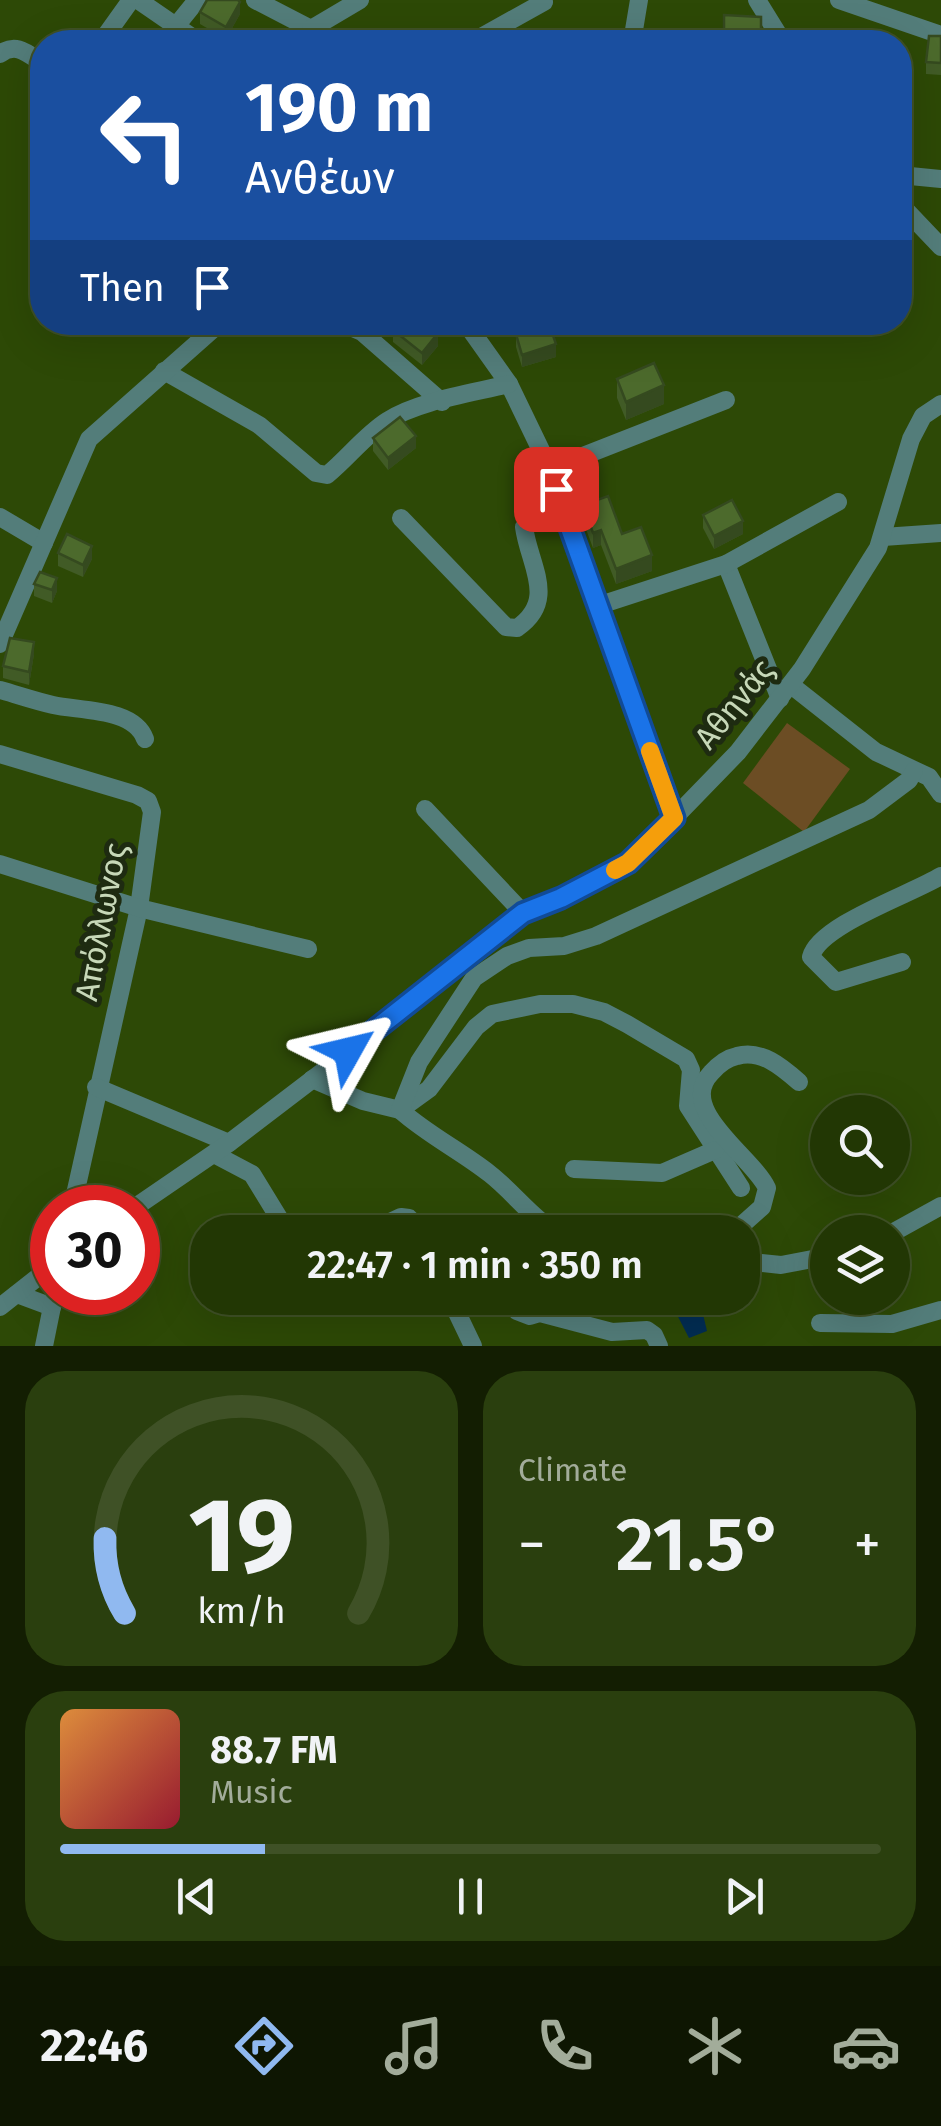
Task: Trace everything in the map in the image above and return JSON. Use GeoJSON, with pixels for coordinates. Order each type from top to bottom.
{"type":"FeatureCollection","features":[{"type":"Feature","properties":{"kind":"street"},"geometry":{"type":"LineString","coordinates":[[110,30],[135,0],[182,30]]}},
{"type":"Feature","properties":{"kind":"street"},"geometry":{"type":"LineString","coordinates":[[176,26],[198,0]]}},
{"type":"Feature","properties":{"kind":"street"},"geometry":{"type":"LineString","coordinates":[[255,0],[308,30]]}},
{"type":"Feature","properties":{"kind":"street"},"geometry":{"type":"LineString","coordinates":[[325,30],[360,0]]}},
{"type":"Feature","properties":{"kind":"street"},"geometry":{"type":"LineString","coordinates":[[634,30],[639,0]]}},
{"type":"Feature","properties":{"kind":"street"},"geometry":{"type":"LineString","coordinates":[[756,0],[776,30]]}},
{"type":"Feature","properties":{"kind":"street"},"geometry":{"type":"LineString","coordinates":[[839,0],[941,35]]}},
{"type":"Feature","properties":{"kind":"street"},"geometry":{"type":"LineString","coordinates":[[494,30],[544,2]]}},
{"type":"Feature","properties":{"kind":"street"},"geometry":{"type":"LineString","coordinates":[[0,54],[8,48],[18,48],[30,55]]}},
{"type":"Feature","properties":{"kind":"street"},"geometry":{"type":"LineString","coordinates":[[912,176],[941,179]]}},
{"type":"Feature","properties":{"kind":"street"},"geometry":{"type":"LineString","coordinates":[[912,217],[941,247]]}},
{"type":"Feature","properties":{"kind":"street"},"geometry":{"type":"LineString","coordinates":[[0,644],[90,439],[206,335]]}},
{"type":"Feature","properties":{"kind":"street"},"geometry":{"type":"LineString","coordinates":[[365,335],[442,402]]}},
{"type":"Feature","properties":{"kind":"street"},"geometry":{"type":"LineString","coordinates":[[474,335],[510,384],[550,469],[674,818]]}},
{"type":"Feature","properties":{"kind":"street"},"geometry":{"type":"LineString","coordinates":[[164,371],[259,425],[316,472],[327,475],[368,434],[392,417],[510,384]]}},
{"type":"Feature","properties":{"kind":"street"},"geometry":{"type":"LineString","coordinates":[[550,469],[726,400]]}},
{"type":"Feature","properties":{"kind":"street","name":"Αθηνάς"},"geometry":{"type":"LineString","coordinates":[[160,1190],[312,1079],[523,913],[628,863],[674,818],[738,752],[786,692],[883,537],[894,487],[911,438],[923,416],[941,404]]}},
{"type":"Feature","properties":{"kind":"street"},"geometry":{"type":"LineString","coordinates":[[597,606],[726,564],[838,502]]}},
{"type":"Feature","properties":{"kind":"street"},"geometry":{"type":"LineString","coordinates":[[402,518],[506,627],[517,628],[535,613],[539,596],[524,528],[534,517],[563,509]]}},
{"type":"Feature","properties":{"kind":"street"},"geometry":{"type":"LineString","coordinates":[[0,517],[44,543]]}},
{"type":"Feature","properties":{"kind":"street"},"geometry":{"type":"LineString","coordinates":[[883,537],[941,533]]}},
{"type":"Feature","properties":{"kind":"street"},"geometry":{"type":"LineString","coordinates":[[726,564],[786,692],[876,752],[929,777],[941,794]]}},
{"type":"Feature","properties":{"kind":"street"},"geometry":{"type":"LineString","coordinates":[[0,690],[53,705],[121,717],[143,732],[145,739]]}},
{"type":"Feature","properties":{"kind":"street","name":"Απόλλωνος"},"geometry":{"type":"LineString","coordinates":[[0,754],[148,800],[152,812],[139,908],[77,1185]]}},
{"type":"Feature","properties":{"kind":"street"},"geometry":{"type":"LineString","coordinates":[[400,1110],[418,1062],[474,978],[494,964],[528,948],[564,946],[596,936],[870,810],[909,780],[914,770]]}},
{"type":"Feature","properties":{"kind":"street"},"geometry":{"type":"LineString","coordinates":[[425,809],[523,913]]}},
{"type":"Feature","properties":{"kind":"street"},"geometry":{"type":"LineString","coordinates":[[0,864],[139,908],[308,950]]}},
{"type":"Feature","properties":{"kind":"street"},"geometry":{"type":"LineString","coordinates":[[902,962],[836,982],[812,957],[813,948],[821,940],[941,876]]}},
{"type":"Feature","properties":{"kind":"street"},"geometry":{"type":"LineString","coordinates":[[400,1110],[428,1089],[476,1027],[492,1014],[540,1004],[573,1004],[628,1024],[686,1059],[690,1070],[688,1106],[741,1188]]}},
{"type":"Feature","properties":{"kind":"street"},"geometry":{"type":"LineString","coordinates":[[752,1215],[762,1206],[767,1188],[761,1175],[704,1110],[701,1097],[705,1080],[732,1057],[747,1054],[780,1066],[799,1082]]}},
{"type":"Feature","properties":{"kind":"street"},"geometry":{"type":"LineString","coordinates":[[312,1079],[363,1101],[400,1110],[492,1175],[532,1215]]}},
{"type":"Feature","properties":{"kind":"street"},"geometry":{"type":"LineString","coordinates":[[96,1088],[221,1148],[252,1174],[277,1215]]}},
{"type":"Feature","properties":{"kind":"street"},"geometry":{"type":"LineString","coordinates":[[574,1169],[662,1172],[715,1150]]}},
{"type":"Feature","properties":{"kind":"street"},"geometry":{"type":"LineString","coordinates":[[910,1223],[941,1206]]}},
{"type":"Feature","properties":{"kind":"street"},"geometry":{"type":"LineString","coordinates":[[760,1263],[781,1265],[810,1259]]}},
{"type":"Feature","properties":{"kind":"street"},"geometry":{"type":"LineString","coordinates":[[0,1308],[30,1284]]}},
{"type":"Feature","properties":{"kind":"street"},"geometry":{"type":"LineString","coordinates":[[17,1294],[30,1296]]}},
{"type":"Feature","properties":{"kind":"street"},"geometry":{"type":"LineString","coordinates":[[820,1322],[892,1324],[941,1310]]}},
{"type":"Feature","properties":{"kind":"street"},"geometry":{"type":"LineString","coordinates":[[44,1346],[51,1315]]}},
{"type":"Feature","properties":{"kind":"street"},"geometry":{"type":"LineString","coordinates":[[458,1315],[473,1346]]}},
{"type":"Feature","properties":{"kind":"street"},"geometry":{"type":"LineString","coordinates":[[548,1315],[612,1332],[647,1330],[654,1334],[659,1346]]}},
{"type":"Feature","properties":{"kind":"shaded area"},"geometry":{"type":"Polygon","coordinates":[[[787,723],[850,769],[804,832],[743,783],[787,723]]]}},
{"type":"Feature","properties":{"kind":"water"},"geometry":{"type":"Polygon","coordinates":[[[677,1315],[703,1315],[707,1331],[689,1338],[677,1315]]]}},
{"type":"Feature","properties":{"kind":"building"},"geometry":{"type":"Polygon","coordinates":[[[207,0],[240,2],[226,27],[200,12],[207,0]]]}},
{"type":"Feature","properties":{"kind":"building"},"geometry":{"type":"Polygon","coordinates":[[[724,15],[761,17],[761,30],[724,30],[724,15]]]}},
{"type":"Feature","properties":{"kind":"building"},"geometry":{"type":"Polygon","coordinates":[[[929,36],[941,36],[941,63],[926,62],[929,36]]]}},
{"type":"Feature","properties":{"kind":"building"},"geometry":{"type":"Polygon","coordinates":[[[399,335],[436,335],[422,353],[399,335]]]}},
{"type":"Feature","properties":{"kind":"building"},"geometry":{"type":"Polygon","coordinates":[[[516,335],[553,335],[556,344],[522,355],[516,335]]]}},
{"type":"Feature","properties":{"kind":"building"},"geometry":{"type":"Polygon","coordinates":[[[654,363],[664,385],[626,402],[617,379],[654,363]]]}},
{"type":"Feature","properties":{"kind":"building"},"geometry":{"type":"Polygon","coordinates":[[[400,417],[416,436],[388,458],[373,438],[400,417]]]}},
{"type":"Feature","properties":{"kind":"building"},"geometry":{"type":"Polygon","coordinates":[[[608,496],[622,534],[641,527],[652,555],[616,569],[601,530],[593,533],[583,505],[608,496]]]}},
{"type":"Feature","properties":{"kind":"building"},"geometry":{"type":"Polygon","coordinates":[[[732,500],[743,521],[714,536],[703,515],[732,500]]]}},
{"type":"Feature","properties":{"kind":"building"},"geometry":{"type":"Polygon","coordinates":[[[67,534],[92,546],[83,565],[58,553],[67,534]]]}},
{"type":"Feature","properties":{"kind":"building"},"geometry":{"type":"Polygon","coordinates":[[[40,572],[57,578],[52,590],[34,584],[40,572]]]}},
{"type":"Feature","properties":{"kind":"building"},"geometry":{"type":"Polygon","coordinates":[[[10,638],[34,642],[29,672],[3,666],[10,638]]]}},
{"type":"Feature","properties":{"kind":"slow traffic"},"geometry":{"type":"LineString","coordinates":[[615,870],[628,863],[674,818],[650,751]]}},
{"type":"Feature","properties":{"kind":"route"},"geometry":{"type":"LineString","coordinates":[[348,1051],[523,913],[628,863],[674,818],[556,489]]}}]}
